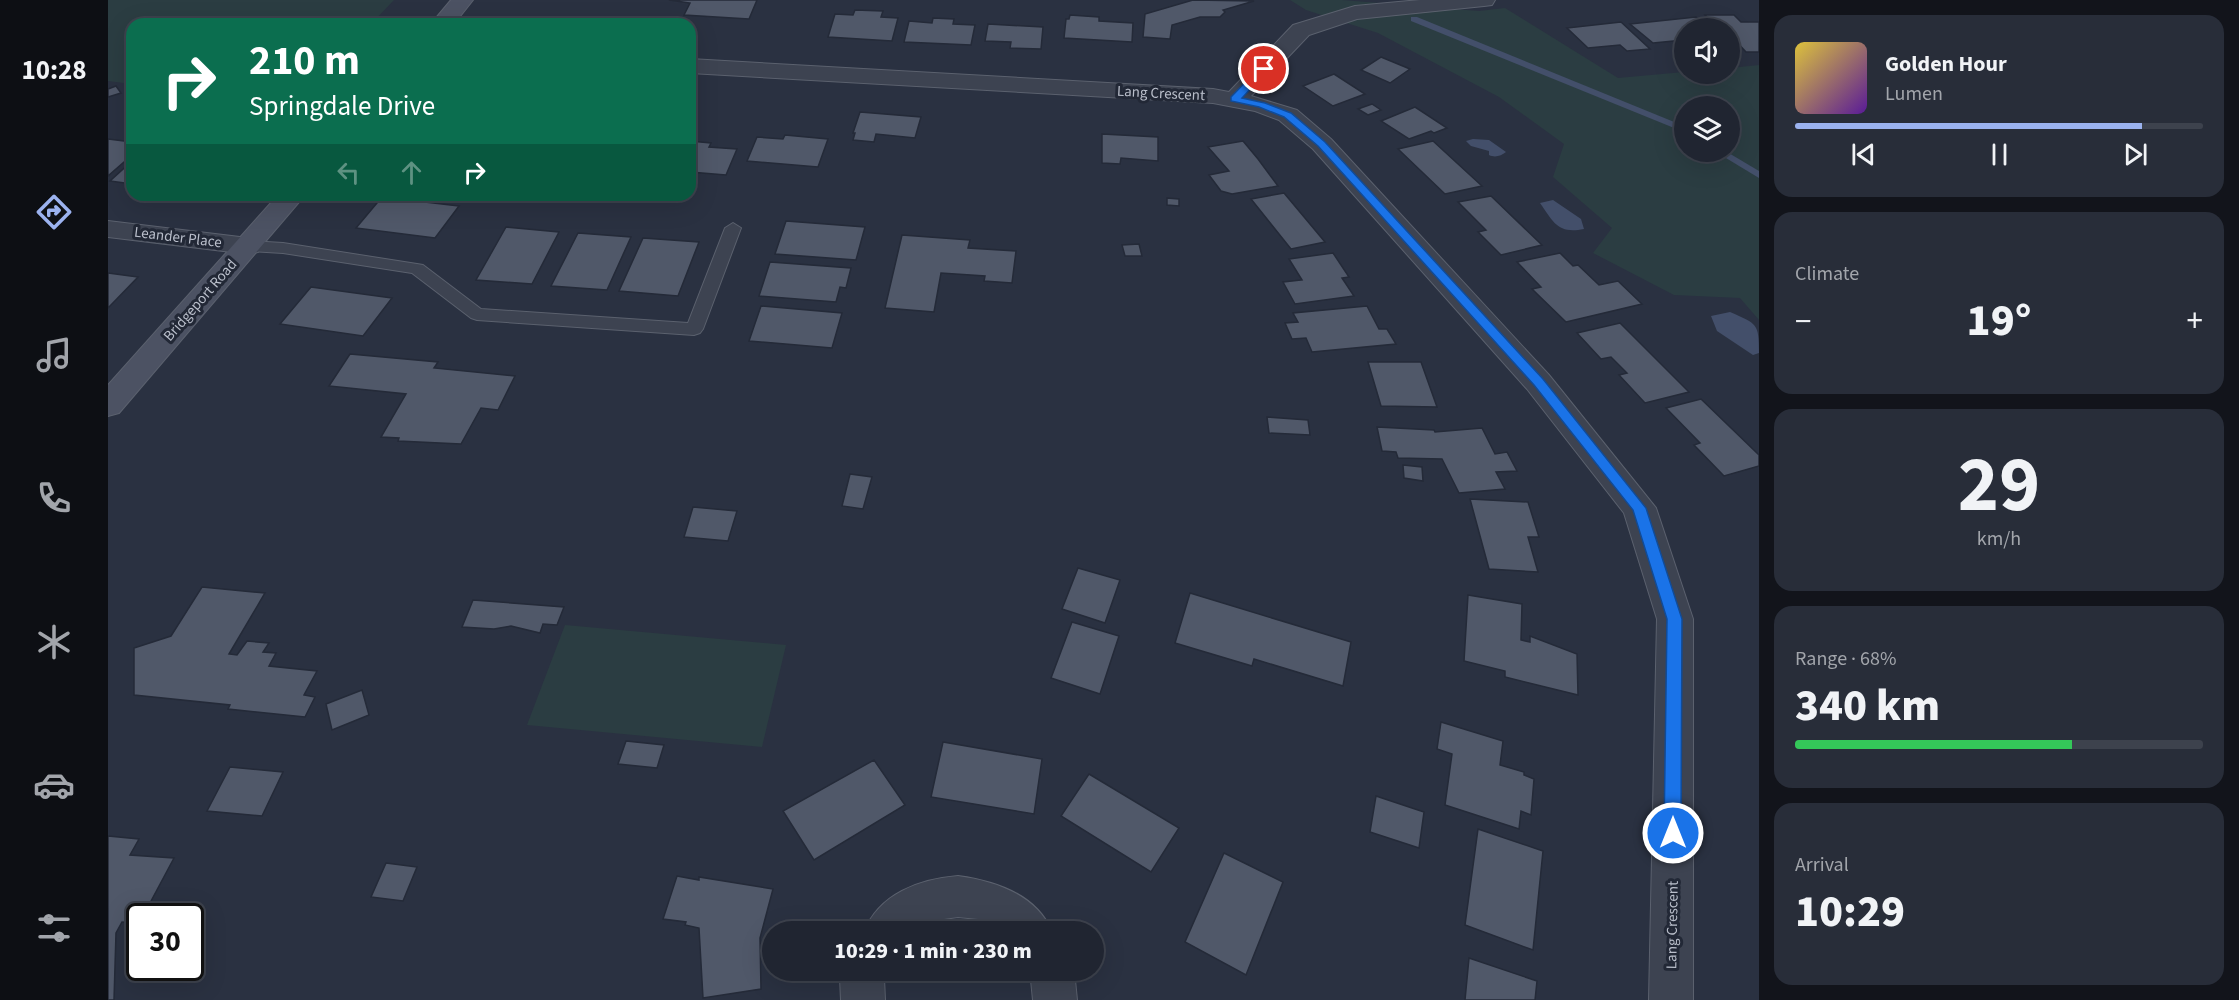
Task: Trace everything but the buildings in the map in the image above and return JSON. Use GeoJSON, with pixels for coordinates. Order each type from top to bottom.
{"type":"FeatureCollection","features":[{"type":"Feature","properties":{"kind":"main road"},"geometry":{"type":"LineString","coordinates":[[447,18],[462,0]]}},
{"type":"Feature","properties":{"kind":"main road","name":"Bridgeport Road"},"geometry":{"type":"LineString","coordinates":[[108,405],[287,201]]}},
{"type":"Feature","properties":{"kind":"street"},"geometry":{"type":"LineString","coordinates":[[1235,99],[1301,30],[1355,13],[1484,0]]}},
{"type":"Feature","properties":{"kind":"street","name":"Lang Crescent"},"geometry":{"type":"LineString","coordinates":[[696,66],[1235,99],[1288,115],[1322,144],[1538,382],[1639,508],[1675,619],[1671,1000]]}},
{"type":"Feature","properties":{"kind":"street","name":"Leander Place"},"geometry":{"type":"LineString","coordinates":[[108,229],[248,246]]}},
{"type":"Feature","properties":{"kind":"street"},"geometry":{"type":"LineString","coordinates":[[892,921],[907,910],[932,899],[961,896],[987,900],[1022,921]]}},
{"type":"Feature","properties":{"kind":"street"},"geometry":{"type":"LineString","coordinates":[[862,981],[863,1000]]}},
{"type":"Feature","properties":{"kind":"street"},"geometry":{"type":"LineString","coordinates":[[1053,981],[1055,1000]]}},
{"type":"Feature","properties":{"kind":"lane"},"geometry":{"type":"LineString","coordinates":[[248,246],[283,248],[417,269],[477,314],[694,329],[733,228]]}},
{"type":"Feature","properties":{"kind":"shaded area"},"geometry":{"type":"Polygon","coordinates":[[[108,0],[394,0],[377,18],[126,18],[126,83],[108,81],[108,0]]]}},
{"type":"Feature","properties":{"kind":"shaded area"},"geometry":{"type":"Polygon","coordinates":[[[1290,0],[1342,0],[1479,11],[1505,8],[1618,78],[1674,73],[1674,84],[1740,84],[1740,67],[1759,65],[1759,320],[1740,298],[1674,295],[1593,253],[1612,228],[1553,177],[1564,144],[1499,97],[1378,33],[1306,10],[1290,0]]]}},
{"type":"Feature","properties":{"kind":"shaded area"},"geometry":{"type":"Polygon","coordinates":[[[565,625],[786,645],[762,747],[527,725],[565,625]]]}},
{"type":"Feature","properties":{"kind":"water"},"geometry":{"type":"Polygon","coordinates":[[[1489,140],[1506,152],[1502,155],[1491,156],[1489,151],[1471,146],[1466,141],[1489,140]]]}},
{"type":"Feature","properties":{"kind":"water"},"geometry":{"type":"Polygon","coordinates":[[[1553,200],[1581,219],[1584,229],[1568,230],[1558,225],[1540,203],[1553,200]]]}},
{"type":"Feature","properties":{"kind":"water"},"geometry":{"type":"Polygon","coordinates":[[[1730,312],[1755,326],[1759,353],[1753,355],[1717,331],[1711,316],[1730,312]]]}},
{"type":"Feature","properties":{"kind":"waterway"},"geometry":{"type":"LineString","coordinates":[[1414,19],[1674,125]]}},
{"type":"Feature","properties":{"kind":"waterway"},"geometry":{"type":"LineString","coordinates":[[1738,162],[1759,175]]}},
{"type":"Feature","properties":{"kind":"route"},"geometry":{"type":"LineString","coordinates":[[1264,69],[1235,99],[1288,115],[1322,144],[1538,382],[1639,508],[1675,619],[1673,833]]}}]}
